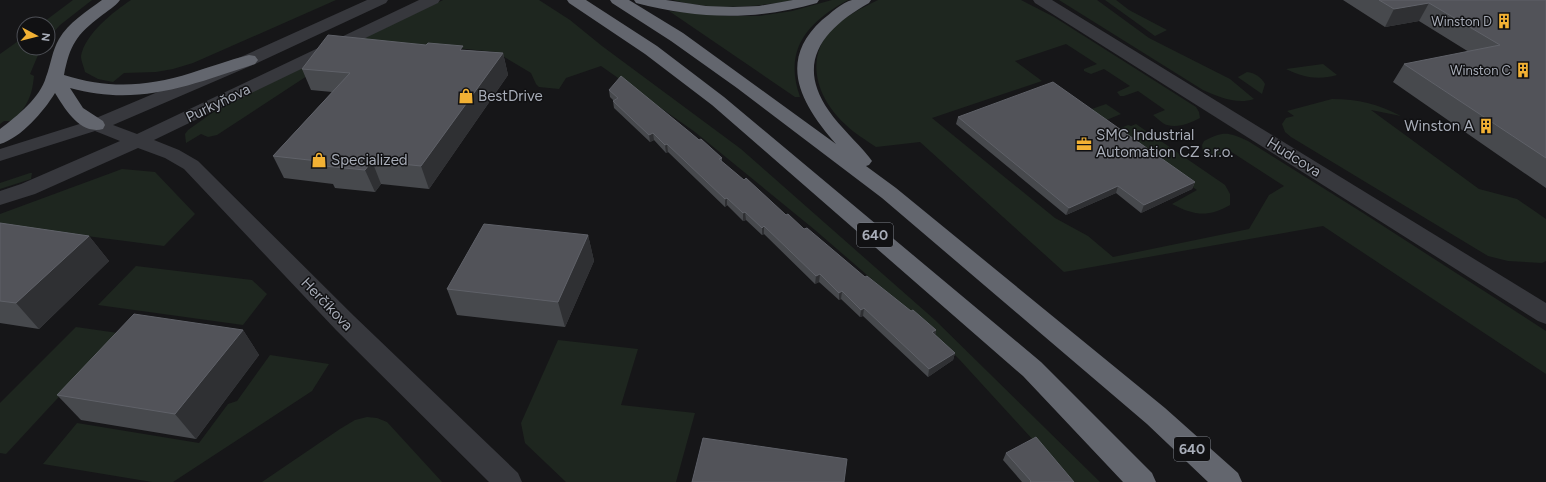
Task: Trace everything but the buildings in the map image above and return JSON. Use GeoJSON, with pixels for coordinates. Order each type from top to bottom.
{"type":"FeatureCollection","features":[{"type":"Feature","properties":{"kind":"highway"},"geometry":{"type":"LineString","coordinates":[[0,138],[28,117],[40,103],[55,78],[59,57],[68,39],[82,23],[112,0]]}},
{"type":"Feature","properties":{"kind":"highway","name":"640"},"geometry":{"type":"LineString","coordinates":[[575,0],[650,50],[724,106],[1032,369],[1142,482]]}},
{"type":"Feature","properties":{"kind":"highway","name":"640"},"geometry":{"type":"LineString","coordinates":[[618,0],[677,37],[743,84],[889,193],[1156,416],[1228,482]]}},
{"type":"Feature","properties":{"kind":"highway"},"geometry":{"type":"LineString","coordinates":[[642,0],[705,11],[745,11],[792,6],[812,0]]}},
{"type":"Feature","properties":{"kind":"highway"},"geometry":{"type":"LineString","coordinates":[[863,0],[847,8],[832,19],[820,31],[809,47],[805,62],[806,81],[814,102],[830,124],[889,193]]}},
{"type":"Feature","properties":{"kind":"highway"},"geometry":{"type":"LineString","coordinates":[[55,78],[103,90],[147,89],[174,84],[249,60]]}},
{"type":"Feature","properties":{"kind":"highway"},"geometry":{"type":"LineString","coordinates":[[55,78],[76,112],[96,125]]}},
{"type":"Feature","properties":{"kind":"street","name":"Purkyňova"},"geometry":{"type":"LineString","coordinates":[[0,155],[96,125],[249,60],[380,0]]}},
{"type":"Feature","properties":{"kind":"street","name":"Purkyňova"},"geometry":{"type":"LineString","coordinates":[[0,198],[28,189],[138,141],[432,0]]}},
{"type":"Feature","properties":{"kind":"street","name":"Hudcova"},"geometry":{"type":"LineString","coordinates":[[1040,0],[1546,315]]}},
{"type":"Feature","properties":{"kind":"street","name":"Herčíkova"},"geometry":{"type":"LineString","coordinates":[[96,125],[172,154],[192,165],[345,323],[508,482]]}},
{"type":"Feature","properties":{"kind":"shaded area"},"geometry":{"type":"Polygon","coordinates":[[[73,0],[92,0],[56,29],[56,16],[52,16],[73,0]]]}},
{"type":"Feature","properties":{"kind":"shaded area"},"geometry":{"type":"Polygon","coordinates":[[[131,0],[336,0],[193,63],[156,72],[124,73],[113,82],[98,79],[85,72],[81,60],[84,48],[88,40],[101,24],[131,0]]]}},
{"type":"Feature","properties":{"kind":"shaded area"},"geometry":{"type":"Polygon","coordinates":[[[443,0],[539,0],[570,20],[602,46],[741,149],[935,320],[1100,482],[1066,482],[1034,441],[959,359],[926,326],[815,230],[695,132],[601,66],[566,78],[559,89],[539,87],[531,73],[496,52],[376,40],[336,57],[217,135],[208,137],[201,134],[186,143],[185,134],[188,130],[212,113],[258,89],[443,0]]]}},
{"type":"Feature","properties":{"kind":"shaded area"},"geometry":{"type":"Polygon","coordinates":[[[673,0],[796,0],[750,6],[719,7],[704,6],[673,0]]]}},
{"type":"Feature","properties":{"kind":"shaded area"},"geometry":{"type":"Polygon","coordinates":[[[832,0],[848,0],[821,18],[811,28],[797,51],[795,65],[796,80],[800,97],[795,97],[669,11],[728,16],[759,16],[792,11],[832,0]]]}},
{"type":"Feature","properties":{"kind":"shaded area"},"geometry":{"type":"Polygon","coordinates":[[[878,0],[1021,0],[1054,17],[1196,107],[1200,118],[1180,125],[1171,126],[1165,124],[1153,115],[1165,110],[1138,91],[1120,96],[1117,92],[1130,86],[1104,69],[1091,74],[1084,71],[1084,69],[1097,64],[1066,44],[1015,61],[1042,81],[932,118],[1055,218],[1088,236],[1113,257],[1249,229],[1269,195],[1284,186],[1230,151],[1213,158],[1203,152],[1202,145],[1204,141],[1221,134],[1230,134],[1248,141],[1546,331],[1546,374],[1323,226],[1064,272],[920,142],[876,147],[849,128],[836,115],[828,104],[822,93],[816,67],[822,42],[831,30],[841,21],[878,0]]]}},
{"type":"Feature","properties":{"kind":"shaded area"},"geometry":{"type":"Polygon","coordinates":[[[1059,0],[1097,0],[1149,38],[1230,79],[1254,99],[1248,101],[1235,101],[1222,98],[1203,90],[1059,0]]]}},
{"type":"Feature","properties":{"kind":"shaded area"},"geometry":{"type":"Polygon","coordinates":[[[1105,0],[1116,0],[1129,10],[1167,30],[1155,36],[1105,0]]]}},
{"type":"Feature","properties":{"kind":"shaded area"},"geometry":{"type":"Polygon","coordinates":[[[16,43],[16,56],[38,56],[30,74],[34,76],[32,90],[28,101],[13,121],[4,121],[0,124],[0,54],[16,43]]]}},
{"type":"Feature","properties":{"kind":"shaded area"},"geometry":{"type":"Polygon","coordinates":[[[1323,64],[1337,75],[1318,78],[1305,76],[1286,69],[1323,64]]]}},
{"type":"Feature","properties":{"kind":"shaded area"},"geometry":{"type":"Polygon","coordinates":[[[1247,72],[1253,73],[1262,79],[1265,84],[1262,94],[1238,77],[1247,72]]]}},
{"type":"Feature","properties":{"kind":"shaded area"},"geometry":{"type":"Polygon","coordinates":[[[1332,99],[1368,103],[1384,108],[1401,116],[1371,110],[1479,189],[1517,199],[1546,219],[1546,261],[1542,263],[1508,261],[1488,256],[1285,132],[1282,124],[1286,118],[1294,116],[1287,111],[1332,99]]]}},
{"type":"Feature","properties":{"kind":"shaded area"},"geometry":{"type":"Polygon","coordinates":[[[1106,104],[1121,114],[1104,121],[1089,110],[1106,104]]]}},
{"type":"Feature","properties":{"kind":"shaded area"},"geometry":{"type":"Polygon","coordinates":[[[1136,124],[1225,185],[1230,194],[1230,205],[1215,212],[1201,214],[1187,211],[1172,204],[1197,190],[1111,132],[1128,125],[1131,126],[1136,124]]]}},
{"type":"Feature","properties":{"kind":"shaded area"},"geometry":{"type":"Polygon","coordinates":[[[122,169],[155,172],[195,214],[164,246],[9,226],[0,233],[0,214],[122,169]]]}},
{"type":"Feature","properties":{"kind":"shaded area"},"geometry":{"type":"Polygon","coordinates":[[[32,173],[31,179],[0,189],[0,183],[32,173]]]}},
{"type":"Feature","properties":{"kind":"shaded area"},"geometry":{"type":"Polygon","coordinates":[[[136,266],[252,280],[267,294],[243,325],[98,305],[136,266]]]}},
{"type":"Feature","properties":{"kind":"shaded area"},"geometry":{"type":"Polygon","coordinates":[[[76,327],[118,333],[6,454],[0,453],[0,403],[76,327]]]}},
{"type":"Feature","properties":{"kind":"shaded area"},"geometry":{"type":"Polygon","coordinates":[[[558,340],[638,349],[621,405],[695,413],[676,482],[566,482],[525,443],[521,423],[558,340]]]}},
{"type":"Feature","properties":{"kind":"shaded area"},"geometry":{"type":"Polygon","coordinates":[[[270,355],[329,364],[312,391],[173,482],[152,482],[43,464],[77,423],[199,443],[228,404],[237,401],[270,355]]]}},
{"type":"Feature","properties":{"kind":"shaded area"},"geometry":{"type":"Polygon","coordinates":[[[367,417],[377,418],[387,422],[442,482],[262,482],[340,429],[355,420],[367,417]]]}},
{"type":"Feature","properties":{"kind":"place","name":"Winston D"},"geometry":{"type":"Point","coordinates":[1504,21]}},
{"type":"Feature","properties":{"kind":"place","name":"Winston C"},"geometry":{"type":"Point","coordinates":[1523,70]}},
{"type":"Feature","properties":{"kind":"place","name":"BestDrive"},"geometry":{"type":"Point","coordinates":[466,96]}},
{"type":"Feature","properties":{"kind":"place","name":"Winston A"},"geometry":{"type":"Point","coordinates":[1486,126]}},
{"type":"Feature","properties":{"kind":"place","name":"SMC Industrial Automation CZ s.r.o."},"geometry":{"type":"Point","coordinates":[1084,144]}},
{"type":"Feature","properties":{"kind":"place","name":"Specialized"},"geometry":{"type":"Point","coordinates":[319,160]}}]}
